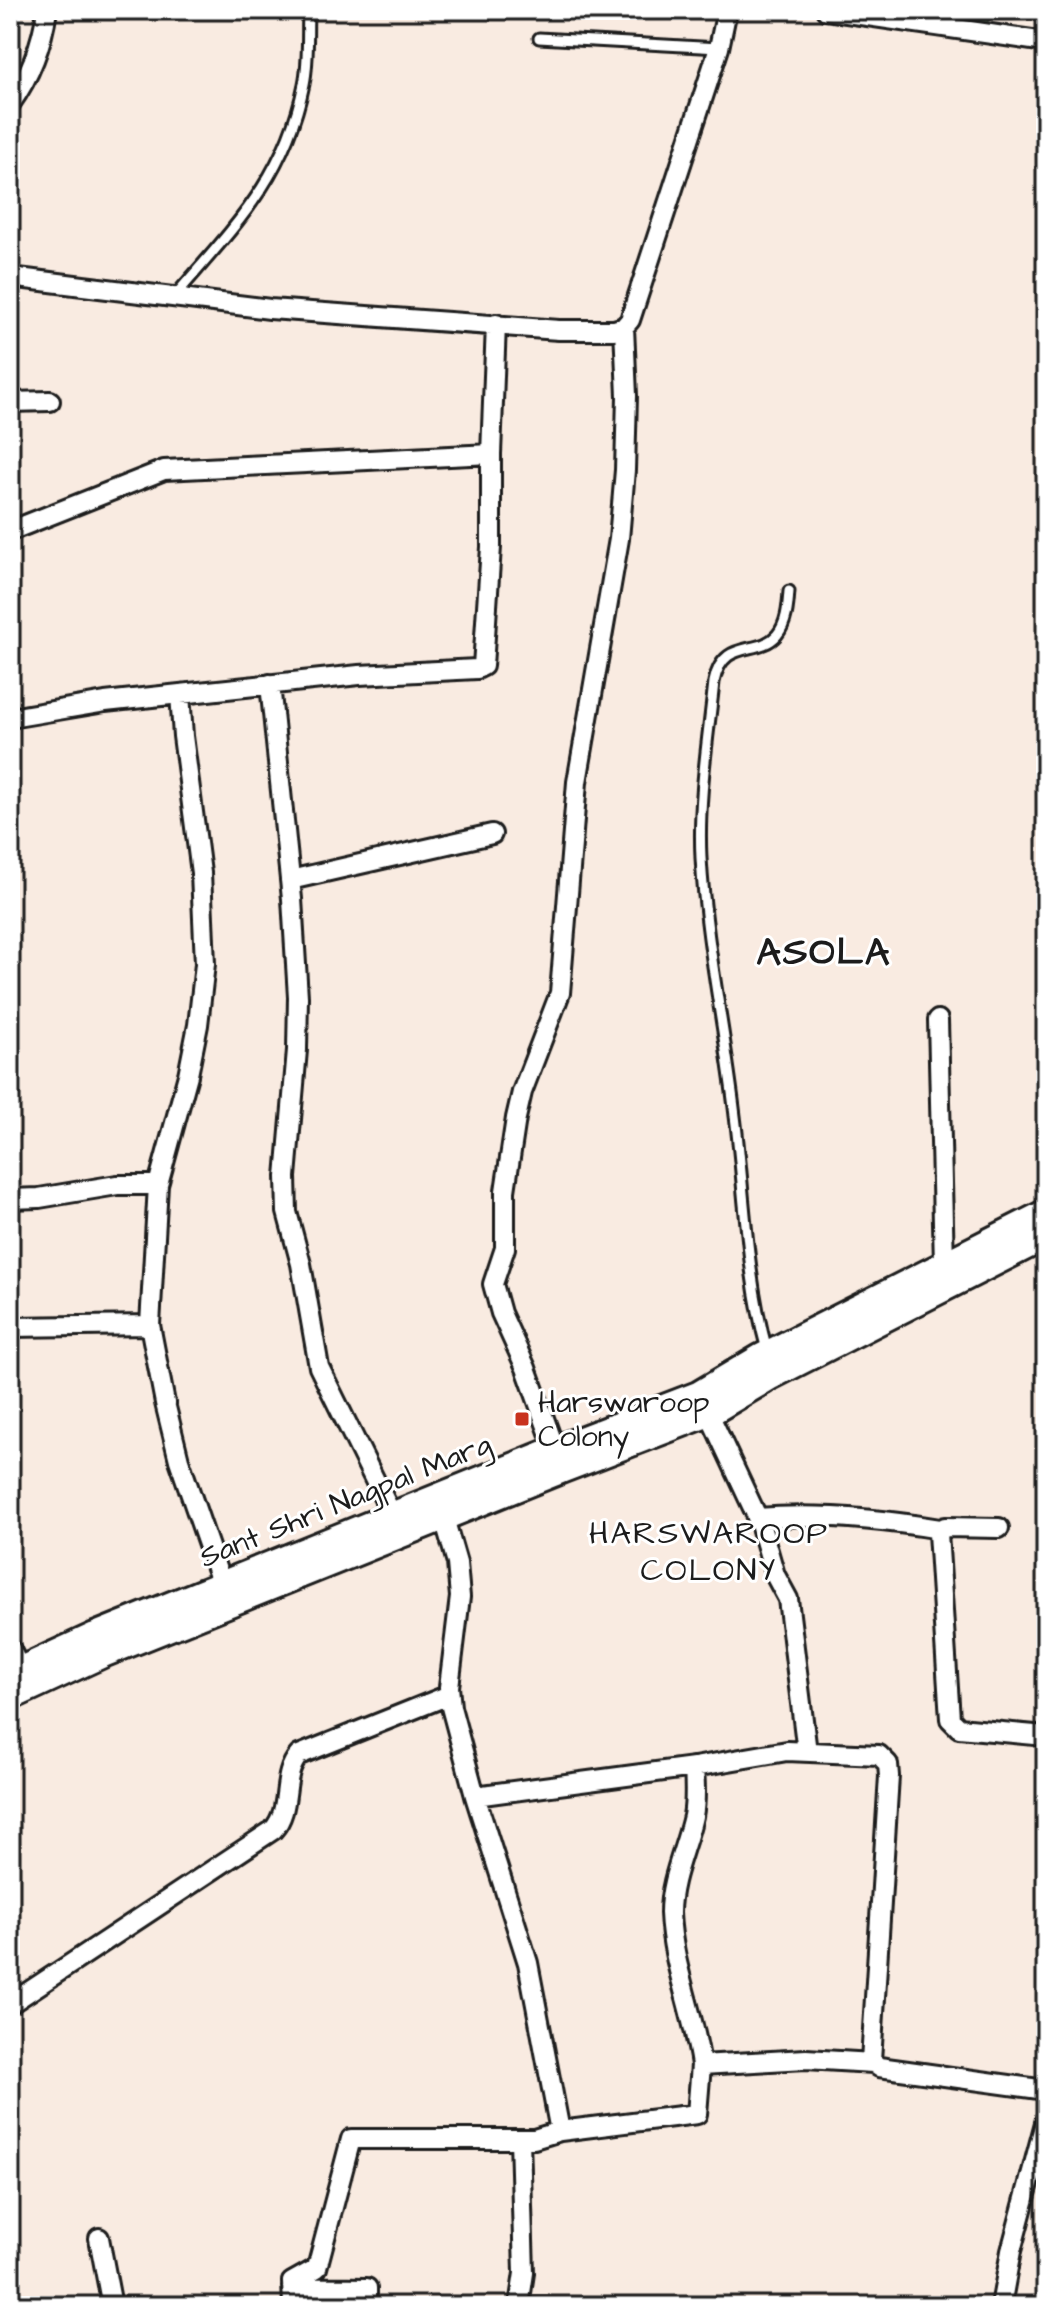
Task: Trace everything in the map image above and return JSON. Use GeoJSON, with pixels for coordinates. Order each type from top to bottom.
{"type":"FeatureCollection","features":[{"type":"Feature","properties":{"kind":"main road","name":"Sant Shri Nagpal Marg"},"geometry":{"type":"LineString","coordinates":[[13,1664],[222,1585],[698,1394],[768,1353],[1046,1212]]}},
{"type":"Feature","properties":{"kind":"main road","name":"Sant Shri Nagpal Marg"},"geometry":{"type":"LineString","coordinates":[[10,1698],[105,1654],[709,1414],[771,1377],[1046,1237]]}},
{"type":"Feature","properties":{"kind":"street"},"geometry":{"type":"LineString","coordinates":[[10,104],[28,75],[40,45],[47,10]]}},
{"type":"Feature","properties":{"kind":"street"},"geometry":{"type":"LineString","coordinates":[[10,277],[270,309],[559,330],[614,330],[624,327],[630,320],[719,48],[727,10]]}},
{"type":"Feature","properties":{"kind":"street"},"geometry":{"type":"LineString","coordinates":[[826,10],[1046,42]]}},
{"type":"Feature","properties":{"kind":"street"},"geometry":{"type":"LineString","coordinates":[[10,718],[105,702],[359,675],[477,669],[483,666],[491,547],[496,324]]}},
{"type":"Feature","properties":{"kind":"street"},"geometry":{"type":"LineString","coordinates":[[555,1449],[526,1368],[501,1313],[493,1284],[505,1248],[505,1191],[516,1118],[522,1092],[560,993],[577,782],[622,511],[627,396],[624,327]]}},
{"type":"Feature","properties":{"kind":"street"},"geometry":{"type":"LineString","coordinates":[[10,402],[50,401]]}},
{"type":"Feature","properties":{"kind":"street"},"geometry":{"type":"LineString","coordinates":[[10,531],[164,470],[491,454]]}},
{"type":"Feature","properties":{"kind":"street"},"geometry":{"type":"LineString","coordinates":[[270,684],[290,880],[298,997],[297,1050],[286,1177],[287,1212],[301,1264],[319,1367],[393,1517]]}},
{"type":"Feature","properties":{"kind":"street"},"geometry":{"type":"LineString","coordinates":[[180,694],[201,873],[205,964],[188,1075],[158,1185],[150,1325],[179,1460],[222,1585]]}},
{"type":"Feature","properties":{"kind":"street"},"geometry":{"type":"LineString","coordinates":[[290,880],[492,834]]}},
{"type":"Feature","properties":{"kind":"street"},"geometry":{"type":"LineString","coordinates":[[938,1020],[944,1264]]}},
{"type":"Feature","properties":{"kind":"street"},"geometry":{"type":"LineString","coordinates":[[10,1199],[39,1198],[117,1185],[158,1185]]}},
{"type":"Feature","properties":{"kind":"street"},"geometry":{"type":"LineString","coordinates":[[10,1327],[150,1325]]}},
{"type":"Feature","properties":{"kind":"street"},"geometry":{"type":"LineString","coordinates":[[709,1414],[757,1518],[775,1575],[790,1605],[807,1752]]}},
{"type":"Feature","properties":{"kind":"street"},"geometry":{"type":"LineString","coordinates":[[757,1518],[790,1515],[904,1523],[940,1529],[999,1528]]}},
{"type":"Feature","properties":{"kind":"street"},"geometry":{"type":"LineString","coordinates":[[444,1518],[457,1563],[460,1597],[449,1695],[475,1796],[528,1963],[560,2131]]}},
{"type":"Feature","properties":{"kind":"street"},"geometry":{"type":"LineString","coordinates":[[940,1529],[937,1538],[951,1722],[959,1728],[1046,1736]]}},
{"type":"Feature","properties":{"kind":"street"},"geometry":{"type":"LineString","coordinates":[[10,2004],[273,1830],[282,1819],[290,1769],[299,1755],[449,1695]]}},
{"type":"Feature","properties":{"kind":"street"},"geometry":{"type":"LineString","coordinates":[[475,1796],[694,1767],[787,1751],[879,1755],[889,1768],[873,2063]]}},
{"type":"Feature","properties":{"kind":"street"},"geometry":{"type":"LineString","coordinates":[[367,2306],[367,2288],[293,2296],[292,2282],[317,2268],[351,2139],[534,2139],[560,2131],[697,2114],[701,2065],[672,1937],[670,1912],[671,1895],[692,1819],[694,1767]]}},
{"type":"Feature","properties":{"kind":"street"},"geometry":{"type":"LineString","coordinates":[[701,2065],[806,2059],[873,2063],[879,2067],[1046,2090]]}},
{"type":"Feature","properties":{"kind":"street"},"geometry":{"type":"LineString","coordinates":[[1001,2306],[1011,2251],[1046,2119]]}},
{"type":"Feature","properties":{"kind":"street"},"geometry":{"type":"LineString","coordinates":[[519,2306],[524,2273],[520,2139]]}},
{"type":"Feature","properties":{"kind":"street"},"geometry":{"type":"LineString","coordinates":[[99,2238],[112,2306]]}},
{"type":"Feature","properties":{"kind":"lane"},"geometry":{"type":"LineString","coordinates":[[174,297],[266,185],[293,129],[305,81],[308,10]]}},
{"type":"Feature","properties":{"kind":"lane"},"geometry":{"type":"LineString","coordinates":[[539,38],[719,48]]}},
{"type":"Feature","properties":{"kind":"lane"},"geometry":{"type":"LineString","coordinates":[[768,1353],[755,1301],[733,1096],[707,922],[701,814],[719,665],[736,653],[776,637],[784,622],[789,591]]}},
{"type":"Feature","properties":{"kind":"green space"},"geometry":{"type":"Polygon","coordinates":[[[889,10],[989,10],[987,27],[889,10]]]}},
{"type":"Feature","properties":{"kind":"place","name":"Harswaroop Colony"},"geometry":{"type":"Point","coordinates":[522,1419]}},
{"type":"Feature","properties":{"kind":"district","name":"ASOLA"},"geometry":{"type":"Point","coordinates":[824,951]}},
{"type":"Feature","properties":{"kind":"district","name":"HARSWAROOP COLONY"},"geometry":{"type":"Point","coordinates":[709,1550]}}]}
